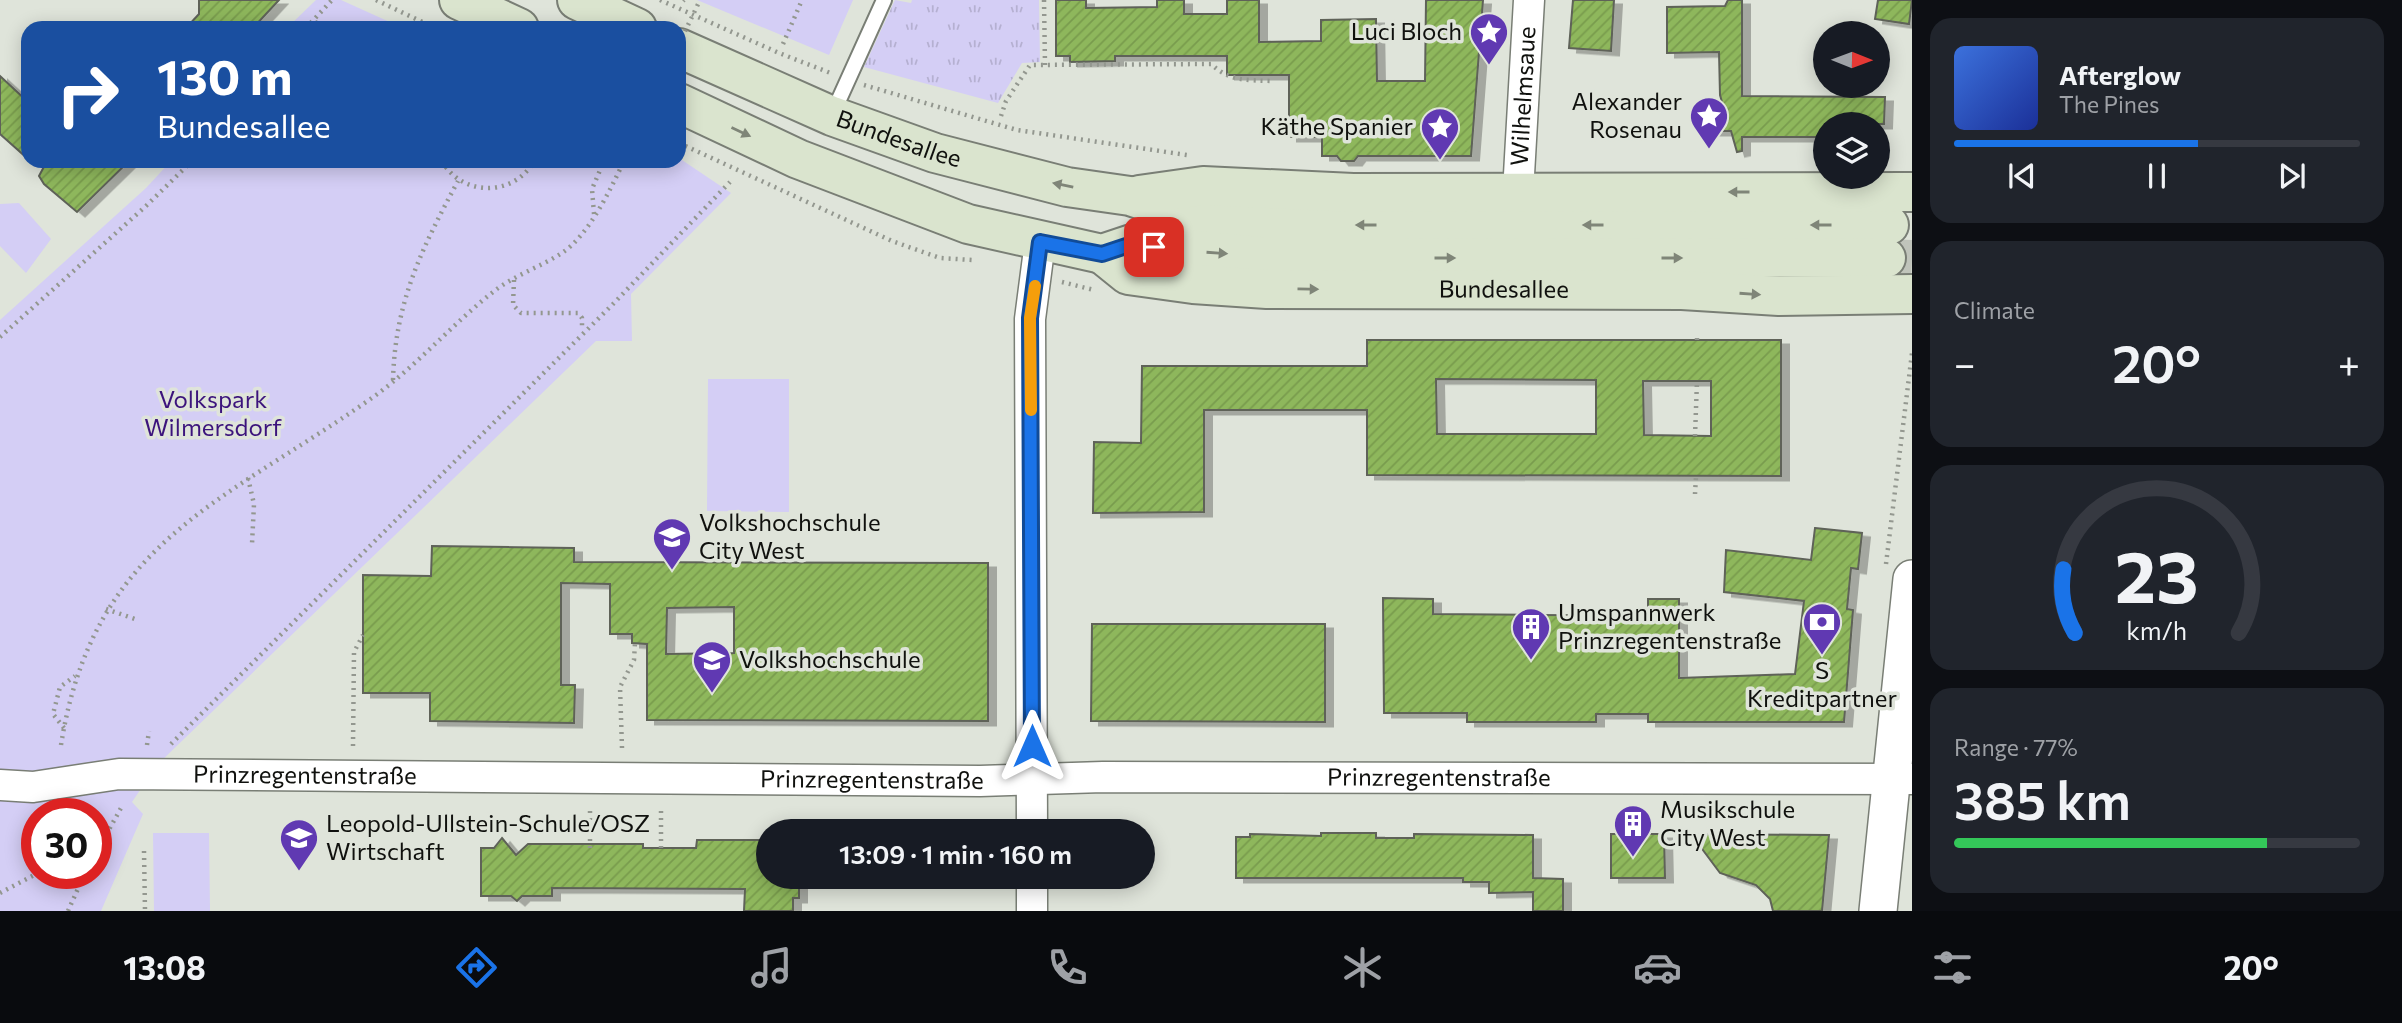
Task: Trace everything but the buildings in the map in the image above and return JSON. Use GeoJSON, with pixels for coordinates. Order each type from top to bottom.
{"type":"FeatureCollection","features":[{"type":"Feature","properties":{"kind":"main road"},"geometry":{"type":"LineString","coordinates":[[460,0],[504,21]]}},
{"type":"Feature","properties":{"kind":"main road"},"geometry":{"type":"LineString","coordinates":[[577,0],[622,21]]}},
{"type":"Feature","properties":{"kind":"main road","name":"Bundesallee"},"geometry":{"type":"LineString","coordinates":[[686,49],[832,116],[959,159],[1068,187],[1130,196],[1200,219],[1267,224],[1887,241],[1272,257],[1132,244],[1102,254]]}},
{"type":"Feature","properties":{"kind":"main road","name":"Bundesallee"},"geometry":{"type":"LineString","coordinates":[[686,106],[798,159],[968,224],[1102,254],[1128,275],[1193,284],[1267,289],[1682,290],[1779,296],[1912,294]]}},
{"type":"Feature","properties":{"kind":"main road","name":"Bundesallee"},"geometry":{"type":"LineString","coordinates":[[1130,196],[1203,186],[1353,193],[1912,192]]}},
{"type":"Feature","properties":{"kind":"street","name":"Wilhelmsaue"},"geometry":{"type":"LineString","coordinates":[[1518,192],[1530,0]]}},
{"type":"Feature","properties":{"kind":"street"},"geometry":{"type":"LineString","coordinates":[[1032,819],[1030,318],[1040,242]]}},
{"type":"Feature","properties":{"kind":"street"},"geometry":{"type":"LineString","coordinates":[[1878,911],[1901,779],[1898,578]]}},
{"type":"Feature","properties":{"kind":"street","name":"Prinzregentenstraße"},"geometry":{"type":"LineString","coordinates":[[0,785],[33,787],[119,774],[1032,779],[1901,779]]}},
{"type":"Feature","properties":{"kind":"street"},"geometry":{"type":"LineString","coordinates":[[1032,889],[1032,911]]}},
{"type":"Feature","properties":{"kind":"lane"},"geometry":{"type":"LineString","coordinates":[[832,116],[884,0]]}},
{"type":"Feature","properties":{"kind":"path"},"geometry":{"type":"LineString","coordinates":[[315,21],[332,0]]}},
{"type":"Feature","properties":{"kind":"path"},"geometry":{"type":"LineString","coordinates":[[376,0],[420,21]]}},
{"type":"Feature","properties":{"kind":"path"},"geometry":{"type":"LineString","coordinates":[[660,0],[779,54],[848,79],[1017,130],[1195,156]]}},
{"type":"Feature","properties":{"kind":"path"},"geometry":{"type":"LineString","coordinates":[[686,31],[700,0]]}},
{"type":"Feature","properties":{"kind":"path"},"geometry":{"type":"LineString","coordinates":[[783,44],[802,0]]}},
{"type":"Feature","properties":{"kind":"path"},"geometry":{"type":"LineString","coordinates":[[1044,0],[1045,65]]}},
{"type":"Feature","properties":{"kind":"path"},"geometry":{"type":"LineString","coordinates":[[1001,116],[1006,101],[1030,65],[1211,64],[1223,76],[1234,80],[1273,81]]}},
{"type":"Feature","properties":{"kind":"path"},"geometry":{"type":"LineString","coordinates":[[686,147],[892,241],[940,258],[982,261]]}},
{"type":"Feature","properties":{"kind":"path"},"geometry":{"type":"LineString","coordinates":[[0,337],[146,206],[184,168]]}},
{"type":"Feature","properties":{"kind":"path"},"geometry":{"type":"LineString","coordinates":[[448,168],[458,180],[487,189],[502,188],[517,181],[528,168]]}},
{"type":"Feature","properties":{"kind":"path"},"geometry":{"type":"LineString","coordinates":[[595,215],[592,190],[601,168]]}},
{"type":"Feature","properties":{"kind":"path"},"geometry":{"type":"LineString","coordinates":[[61,745],[76,675],[106,609],[139,565],[202,510],[370,399],[495,290],[566,251],[605,200],[621,168]]}},
{"type":"Feature","properties":{"kind":"path"},"geometry":{"type":"LineString","coordinates":[[393,381],[394,348],[408,284],[458,180]]}},
{"type":"Feature","properties":{"kind":"path"},"geometry":{"type":"LineString","coordinates":[[171,744],[614,303],[730,183]]}},
{"type":"Feature","properties":{"kind":"path"},"geometry":{"type":"LineString","coordinates":[[514,279],[513,305],[521,313],[578,313],[582,318],[582,332]]}},
{"type":"Feature","properties":{"kind":"path"},"geometry":{"type":"LineString","coordinates":[[1898,578],[1912,354]]}},
{"type":"Feature","properties":{"kind":"path"},"geometry":{"type":"LineString","coordinates":[[1695,436],[1697,381]]}},
{"type":"Feature","properties":{"kind":"path"},"geometry":{"type":"LineString","coordinates":[[1695,494],[1696,476]]}},
{"type":"Feature","properties":{"kind":"path"},"geometry":{"type":"LineString","coordinates":[[248,478],[254,504],[252,544]]}},
{"type":"Feature","properties":{"kind":"path"},"geometry":{"type":"LineString","coordinates":[[106,609],[135,619]]}},
{"type":"Feature","properties":{"kind":"path"},"geometry":{"type":"LineString","coordinates":[[353,746],[354,652],[363,635]]}},
{"type":"Feature","properties":{"kind":"path"},"geometry":{"type":"LineString","coordinates":[[622,748],[620,687],[634,660],[635,643]]}},
{"type":"Feature","properties":{"kind":"path"},"geometry":{"type":"LineString","coordinates":[[64,728],[53,714],[60,687],[76,675]]}},
{"type":"Feature","properties":{"kind":"path"},"geometry":{"type":"LineString","coordinates":[[147,745],[149,731]]}},
{"type":"Feature","properties":{"kind":"path"},"geometry":{"type":"LineString","coordinates":[[590,807],[590,848]]}},
{"type":"Feature","properties":{"kind":"path"},"geometry":{"type":"LineString","coordinates":[[661,807],[661,848]]}},
{"type":"Feature","properties":{"kind":"path"},"geometry":{"type":"LineString","coordinates":[[112,824],[121,808]]}},
{"type":"Feature","properties":{"kind":"path"},"geometry":{"type":"LineString","coordinates":[[144,851],[145,911]]}},
{"type":"Feature","properties":{"kind":"path"},"geometry":{"type":"LineString","coordinates":[[0,893],[21,882]]}},
{"type":"Feature","properties":{"kind":"path"},"geometry":{"type":"LineString","coordinates":[[68,911],[77,889]]}},
{"type":"Feature","properties":{"kind":"green space"},"geometry":{"type":"Polygon","coordinates":[[[316,0],[341,0],[388,21],[294,21],[316,0]]]}},
{"type":"Feature","properties":{"kind":"green space"},"geometry":{"type":"Polygon","coordinates":[[[697,0],[853,0],[829,55],[697,0]]]}},
{"type":"Feature","properties":{"kind":"green space"},"geometry":{"type":"Polygon","coordinates":[[[895,0],[911,3],[912,0],[1039,0],[1040,62],[1022,63],[998,103],[864,67],[895,0]]]}},
{"type":"Feature","properties":{"kind":"green space","name":"Volkspark Wilmersdorf"},"geometry":{"type":"Polygon","coordinates":[[[686,163],[731,193],[631,294],[632,341],[596,341],[157,765],[132,802],[143,814],[112,886],[112,798],[21,798],[21,889],[111,889],[101,911],[0,911],[0,320],[146,188],[165,168],[686,168],[686,163]]]}},
{"type":"Feature","properties":{"kind":"green space"},"geometry":{"type":"Polygon","coordinates":[[[19,203],[51,239],[26,273],[0,246],[0,204],[19,203]]]}},
{"type":"Feature","properties":{"kind":"green space"},"geometry":{"type":"Polygon","coordinates":[[[708,379],[789,379],[789,512],[707,511],[708,379]]]}},
{"type":"Feature","properties":{"kind":"green space"},"geometry":{"type":"Polygon","coordinates":[[[153,833],[209,833],[210,911],[154,911],[153,833]]]}},
{"type":"Feature","properties":{"kind":"tunnel"},"geometry":{"type":"LineString","coordinates":[[1886,258],[1912,259]]}},
{"type":"Feature","properties":{"kind":"slow traffic"},"geometry":{"type":"LineString","coordinates":[[1031,410],[1030,318],[1035,286]]}},
{"type":"Feature","properties":{"kind":"place","name":"Luci Bloch"},"geometry":{"type":"Point","coordinates":[1489,66]}},
{"type":"Feature","properties":{"kind":"place","name":"Alexander Rosenau"},"geometry":{"type":"Point","coordinates":[1709,150]}},
{"type":"Feature","properties":{"kind":"place","name":"Käthe Spanier"},"geometry":{"type":"Point","coordinates":[1440,161]}},
{"type":"Feature","properties":{"kind":"place","name":"Volkshochschule City West"},"geometry":{"type":"Point","coordinates":[672,571]}},
{"type":"Feature","properties":{"kind":"place","name":"S Kreditpartner"},"geometry":{"type":"Point","coordinates":[1822,656]}},
{"type":"Feature","properties":{"kind":"place","name":"Umspannwerk Prinzregentenstraße"},"geometry":{"type":"Point","coordinates":[1531,661]}},
{"type":"Feature","properties":{"kind":"place","name":"Volkshochschule"},"geometry":{"type":"Point","coordinates":[712,694]}},
{"type":"Feature","properties":{"kind":"place","name":"Musikschule City West"},"geometry":{"type":"Point","coordinates":[1633,858]}},
{"type":"Feature","properties":{"kind":"place","name":"Leopold-Ullstein-Schule/OSZ Wirtschaft"},"geometry":{"type":"Point","coordinates":[299,872]}},
{"type":"Feature","properties":{"kind":"route"},"geometry":{"type":"LineString","coordinates":[[1032,746],[1030,318],[1040,242],[1102,254],[1132,244],[1154,247]]}}]}
